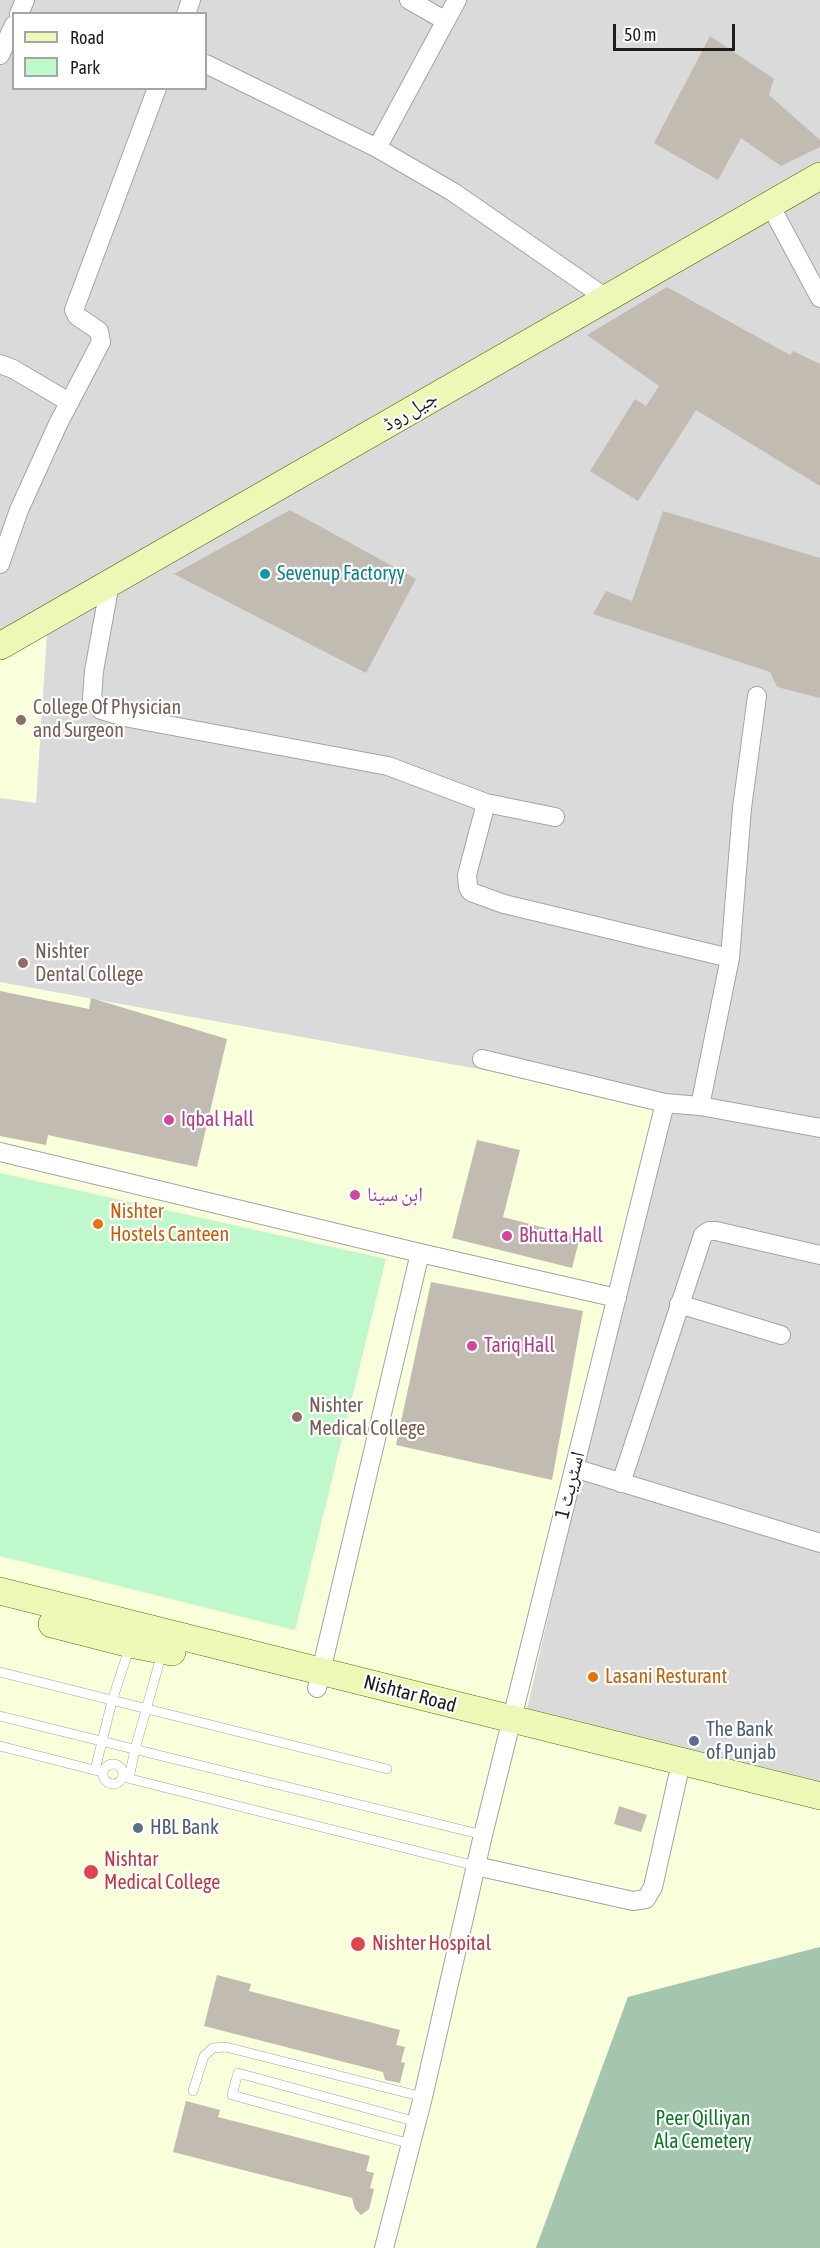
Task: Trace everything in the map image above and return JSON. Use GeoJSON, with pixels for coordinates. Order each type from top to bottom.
{"type":"FeatureCollection","features":[{"type":"Feature","properties":{"kind":"main road","name":"جیل روڈ"},"geometry":{"type":"LineString","coordinates":[[0,646],[820,176]]}},
{"type":"Feature","properties":{"kind":"main road","name":"Nishtar Road"},"geometry":{"type":"LineString","coordinates":[[0,1591],[131,1634],[163,1650],[319,1679]]}},
{"type":"Feature","properties":{"kind":"main road","name":"Nishtar Road"},"geometry":{"type":"LineString","coordinates":[[0,1610],[131,1634],[319,1679],[511,1728],[678,1776],[820,1812]]}},
{"type":"Feature","properties":{"kind":"main road","name":"Nishtar Road"},"geometry":{"type":"LineString","coordinates":[[511,1728],[820,1796]]}},
{"type":"Feature","properties":{"kind":"street"},"geometry":{"type":"LineString","coordinates":[[410,0],[446,21]]}},
{"type":"Feature","properties":{"kind":"street"},"geometry":{"type":"LineString","coordinates":[[377,148],[457,0]]}},
{"type":"Feature","properties":{"kind":"street"},"geometry":{"type":"LineString","coordinates":[[0,55],[12,29]]}},
{"type":"Feature","properties":{"kind":"street"},"geometry":{"type":"LineString","coordinates":[[207,64],[377,148],[453,192],[606,298]]}},
{"type":"Feature","properties":{"kind":"street"},"geometry":{"type":"LineString","coordinates":[[0,564],[19,510],[69,402],[101,342],[102,336],[99,331],[77,316],[74,310],[75,305],[156,90]]}},
{"type":"Feature","properties":{"kind":"street"},"geometry":{"type":"LineString","coordinates":[[770,205],[820,298]]}},
{"type":"Feature","properties":{"kind":"street"},"geometry":{"type":"LineString","coordinates":[[0,364],[13,369],[69,402]]}},
{"type":"Feature","properties":{"kind":"street"},"geometry":{"type":"LineString","coordinates":[[110,583],[94,672],[92,699],[101,710],[124,717],[388,766],[486,803],[555,817]]}},
{"type":"Feature","properties":{"kind":"street"},"geometry":{"type":"LineString","coordinates":[[700,1106],[730,958],[742,808],[757,696]]}},
{"type":"Feature","properties":{"kind":"street"},"geometry":{"type":"LineString","coordinates":[[486,803],[467,875],[471,892],[504,904],[730,958]]}},
{"type":"Feature","properties":{"kind":"street"},"geometry":{"type":"LineString","coordinates":[[482,1059],[665,1103],[700,1106],[820,1128]]}},
{"type":"Feature","properties":{"kind":"street","name":"اسٹریٹ 1"},"geometry":{"type":"LineString","coordinates":[[384,2248],[423,2097],[483,1835],[665,1103]]}},
{"type":"Feature","properties":{"kind":"street"},"geometry":{"type":"LineString","coordinates":[[0,1152],[617,1298]]}},
{"type":"Feature","properties":{"kind":"street"},"geometry":{"type":"LineString","coordinates":[[621,1483],[679,1304],[706,1232],[716,1231],[820,1255]]}},
{"type":"Feature","properties":{"kind":"street"},"geometry":{"type":"LineString","coordinates":[[319,1679],[420,1253]]}},
{"type":"Feature","properties":{"kind":"street"},"geometry":{"type":"LineString","coordinates":[[679,1304],[782,1335]]}},
{"type":"Feature","properties":{"kind":"street"},"geometry":{"type":"LineString","coordinates":[[574,1468],[820,1543]]}},
{"type":"Feature","properties":{"kind":"street"},"geometry":{"type":"LineString","coordinates":[[476,1866],[633,1901],[646,1899],[653,1887],[678,1776]]}},
{"type":"Feature","properties":{"kind":"lane"},"geometry":{"type":"LineString","coordinates":[[99,1771],[102,1742],[131,1634]]}},
{"type":"Feature","properties":{"kind":"lane"},"geometry":{"type":"LineString","coordinates":[[126,1778],[163,1650]]}},
{"type":"Feature","properties":{"kind":"lane"},"geometry":{"type":"LineString","coordinates":[[0,1672],[387,1768]]}},
{"type":"Feature","properties":{"kind":"lane"},"geometry":{"type":"LineString","coordinates":[[0,1716],[483,1835]]}},
{"type":"Feature","properties":{"kind":"lane"},"geometry":{"type":"LineString","coordinates":[[0,1746],[99,1771],[112,1764],[118,1766],[126,1778],[476,1866]]}},
{"type":"Feature","properties":{"kind":"lane"},"geometry":{"type":"LineString","coordinates":[[193,2091],[204,2056],[213,2048],[226,2047],[423,2097]]}},
{"type":"Feature","properties":{"kind":"lane"},"geometry":{"type":"LineString","coordinates":[[411,2144],[232,2095],[238,2073],[417,2122]]}},
{"type":"Feature","properties":{"kind":"shaded area"},"geometry":{"type":"Polygon","coordinates":[[[0,0],[820,0],[820,2248],[0,2248],[0,0]]]}},
{"type":"Feature","properties":{"kind":"shaded area","name":"College Of Physician and Surgeon"},"geometry":{"type":"Polygon","coordinates":[[[48,617],[36,803],[0,798],[0,643],[48,617]]]}},
{"type":"Feature","properties":{"kind":"shaded area","name":"Nishter Medical College"},"geometry":{"type":"Polygon","coordinates":[[[0,982],[665,1103],[522,1731],[820,1805],[820,1947],[628,1997],[536,2248],[0,2248],[0,982]]]}},
{"type":"Feature","properties":{"kind":"green space"},"geometry":{"type":"Polygon","coordinates":[[[0,1173],[386,1259],[295,1630],[0,1556],[0,1173]]]}},
{"type":"Feature","properties":{"kind":"green space","name":"Peer Qilliyan Ala Cemetery"},"geometry":{"type":"Polygon","coordinates":[[[820,1947],[820,2248],[536,2248],[628,1997],[820,1947]]]}},
{"type":"Feature","properties":{"kind":"building"},"geometry":{"type":"Polygon","coordinates":[[[710,36],[774,79],[769,95],[820,140],[820,147],[781,166],[741,138],[718,180],[654,143],[710,36]]]}},
{"type":"Feature","properties":{"kind":"building"},"geometry":{"type":"Polygon","coordinates":[[[667,287],[790,355],[793,351],[820,364],[820,486],[696,410],[638,501],[590,471],[635,399],[646,406],[659,386],[587,335],[667,287]]]}},
{"type":"Feature","properties":{"kind":"building"},"geometry":{"type":"Polygon","coordinates":[[[290,510],[416,579],[366,673],[174,574],[290,510]]]}},
{"type":"Feature","properties":{"kind":"building"},"geometry":{"type":"Polygon","coordinates":[[[663,511],[820,558],[820,698],[777,687],[770,672],[593,614],[606,591],[632,601],[663,511]]]}},
{"type":"Feature","properties":{"kind":"building"},"geometry":{"type":"Polygon","coordinates":[[[0,991],[89,1009],[91,998],[227,1039],[197,1167],[48,1135],[46,1145],[0,1136],[0,991]]]}},
{"type":"Feature","properties":{"kind":"building"},"geometry":{"type":"Polygon","coordinates":[[[477,1140],[520,1150],[503,1217],[580,1237],[572,1268],[452,1238],[477,1140]]]}},
{"type":"Feature","properties":{"kind":"building"},"geometry":{"type":"Polygon","coordinates":[[[431,1282],[583,1311],[552,1480],[396,1445],[431,1282]]]}},
{"type":"Feature","properties":{"kind":"building"},"geometry":{"type":"Polygon","coordinates":[[[619,1806],[647,1815],[641,1832],[614,1824],[619,1806]]]}},
{"type":"Feature","properties":{"kind":"building"},"geometry":{"type":"Polygon","coordinates":[[[217,1975],[251,1984],[249,1991],[400,2030],[396,2045],[405,2047],[401,2062],[405,2063],[400,2083],[385,2080],[383,2072],[204,2026],[217,1975]]]}},
{"type":"Feature","properties":{"kind":"building"},"geometry":{"type":"Polygon","coordinates":[[[186,2101],[220,2110],[218,2117],[370,2156],[366,2171],[374,2173],[370,2188],[374,2189],[369,2209],[361,2215],[355,2209],[352,2198],[173,2152],[186,2101]]]}},
{"type":"Feature","properties":{"kind":"place","name":"Sevenup Factoryy"},"geometry":{"type":"Point","coordinates":[265,574]}},
{"type":"Feature","properties":{"kind":"place","name":"College Of Physician and Surgeon"},"geometry":{"type":"Point","coordinates":[21,720]}},
{"type":"Feature","properties":{"kind":"place","name":"Nishter Dental College"},"geometry":{"type":"Point","coordinates":[23,963]}},
{"type":"Feature","properties":{"kind":"place","name":"Iqbal Hall"},"geometry":{"type":"Point","coordinates":[169,1120]}},
{"type":"Feature","properties":{"kind":"place","name":"ابن سینا"},"geometry":{"type":"Point","coordinates":[355,1195]}},
{"type":"Feature","properties":{"kind":"place","name":"Nishter Hostels Canteen"},"geometry":{"type":"Point","coordinates":[98,1224]}},
{"type":"Feature","properties":{"kind":"place","name":"Bhutta Hall"},"geometry":{"type":"Point","coordinates":[507,1236]}},
{"type":"Feature","properties":{"kind":"place","name":"Tariq Hall"},"geometry":{"type":"Point","coordinates":[472,1346]}},
{"type":"Feature","properties":{"kind":"place","name":"Nishter Medical College"},"geometry":{"type":"Point","coordinates":[297,1417]}},
{"type":"Feature","properties":{"kind":"place","name":"Lasani Resturant"},"geometry":{"type":"Point","coordinates":[593,1677]}},
{"type":"Feature","properties":{"kind":"place","name":"The Bank of Punjab"},"geometry":{"type":"Point","coordinates":[694,1741]}},
{"type":"Feature","properties":{"kind":"place","name":"HBL Bank"},"geometry":{"type":"Point","coordinates":[138,1828]}},
{"type":"Feature","properties":{"kind":"place","name":"Nishtar Medical College"},"geometry":{"type":"Point","coordinates":[91,1872]}},
{"type":"Feature","properties":{"kind":"place","name":"Nishter Hospital"},"geometry":{"type":"Point","coordinates":[358,1944]}}]}
